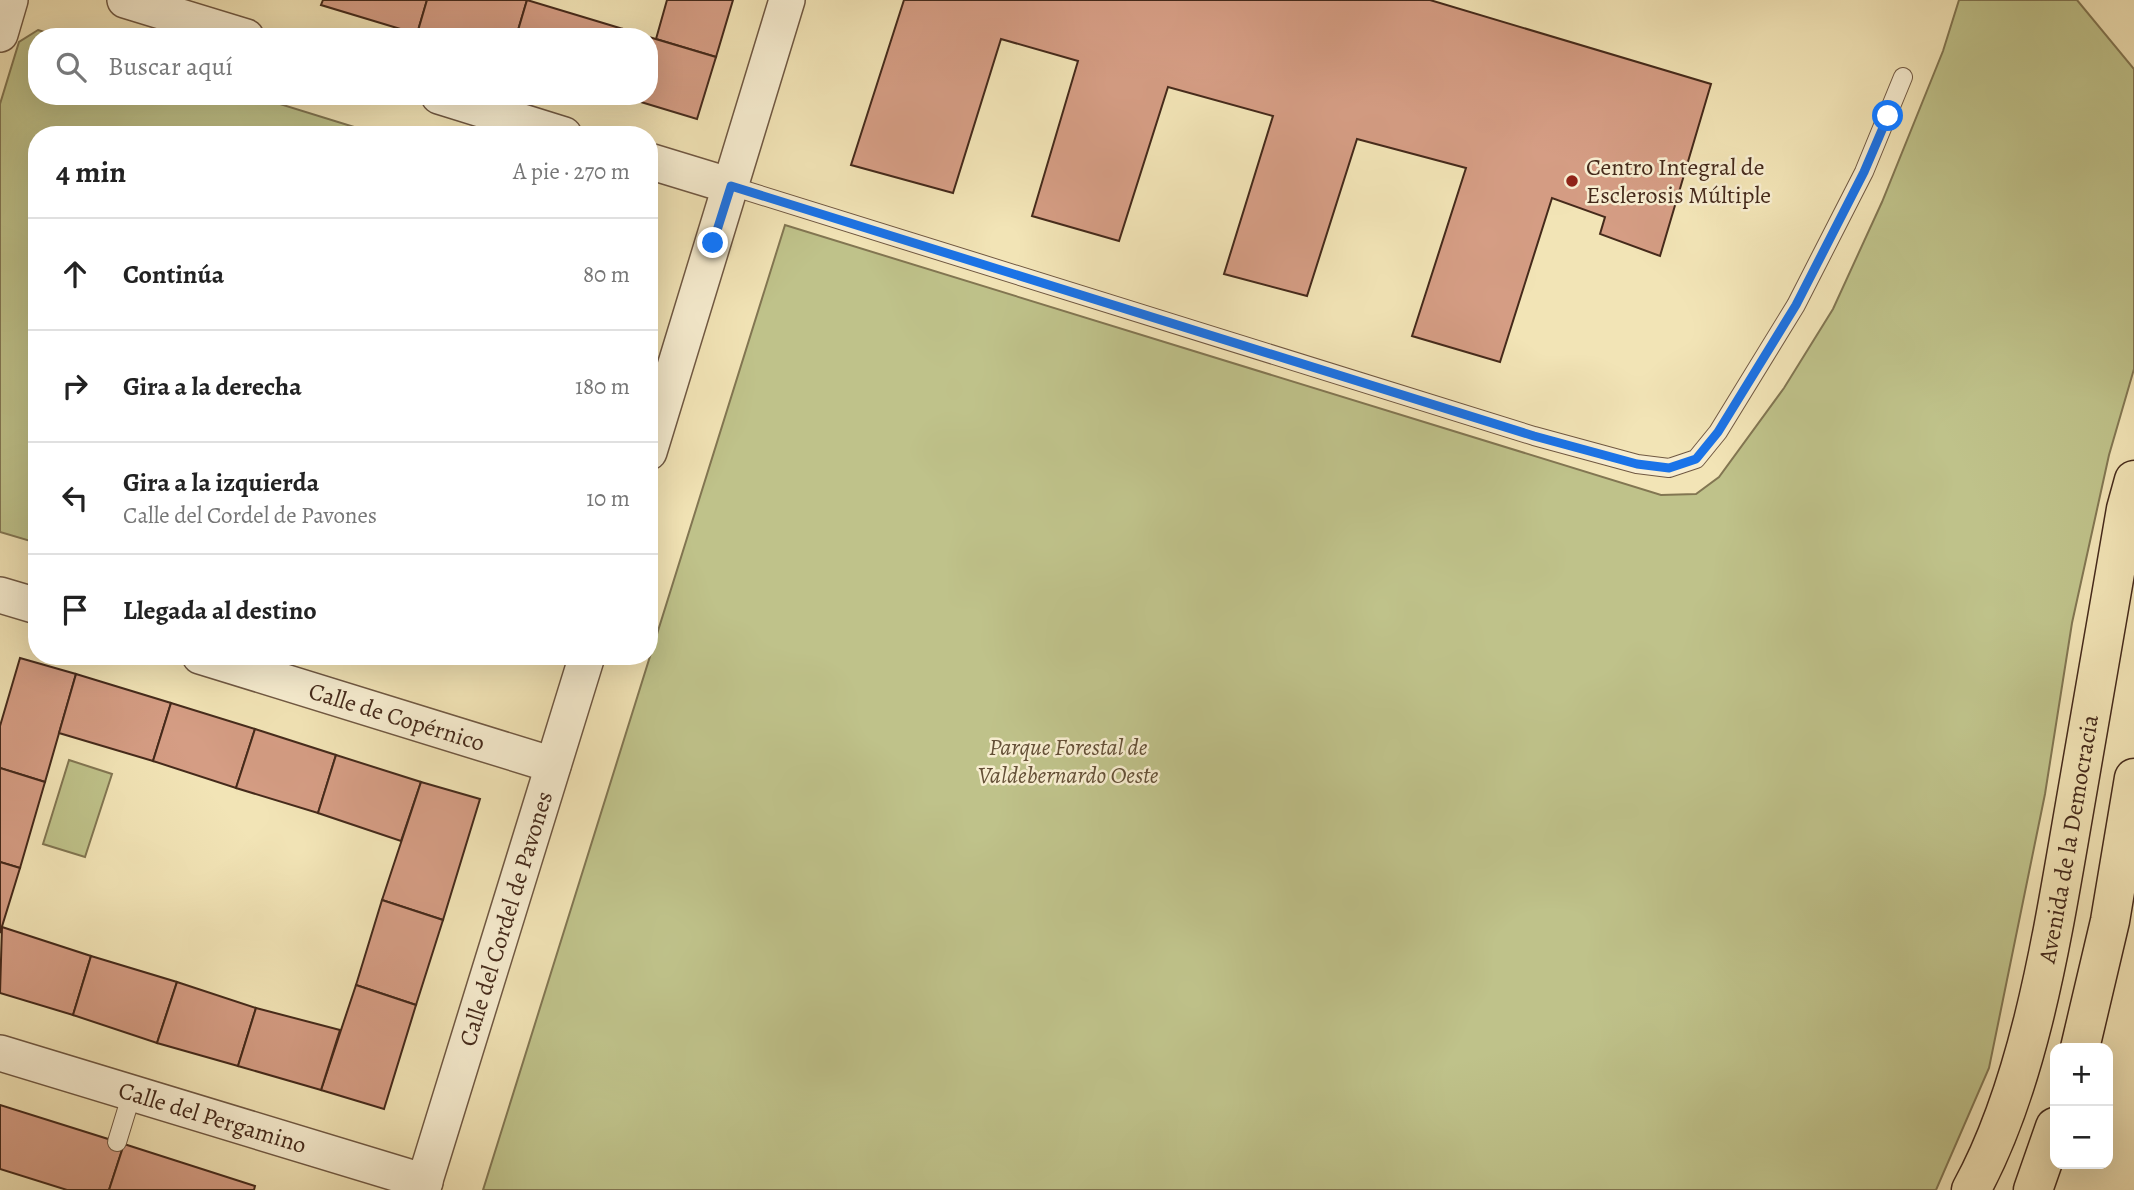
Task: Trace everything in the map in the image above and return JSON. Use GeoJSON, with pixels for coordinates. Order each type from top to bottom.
{"type":"FeatureCollection","features":[{"type":"Feature","properties":{"kind":"main road","name":"Avenida de la Democracia"},"geometry":{"type":"LineString","coordinates":[[1971,1190],[1984,1166],[2025,1049],[2057,909],[2126,509],[2134,480]]}},
{"type":"Feature","properties":{"kind":"main road"},"geometry":{"type":"LineString","coordinates":[[2081,1043],[2110,921],[2134,778]]}},
{"type":"Feature","properties":{"kind":"main road"},"geometry":{"type":"LineString","coordinates":[[2033,1190],[2050,1141]]}},
{"type":"Feature","properties":{"kind":"street"},"geometry":{"type":"LineString","coordinates":[[0,34],[10,0]]}},
{"type":"Feature","properties":{"kind":"street"},"geometry":{"type":"LineString","coordinates":[[125,0],[170,6],[224,28]]}},
{"type":"Feature","properties":{"kind":"street"},"geometry":{"type":"LineString","coordinates":[[658,424],[787,0]]}},
{"type":"Feature","properties":{"kind":"street"},"geometry":{"type":"LineString","coordinates":[[485,105],[540,126]]}},
{"type":"Feature","properties":{"kind":"street"},"geometry":{"type":"LineString","coordinates":[[658,164],[731,186]]}},
{"type":"Feature","properties":{"kind":"street"},"geometry":{"type":"LineString","coordinates":[[0,595],[28,603]]}},
{"type":"Feature","properties":{"kind":"street","name":"Calle de Copérnico"},"geometry":{"type":"LineString","coordinates":[[229,665],[553,765]]}},
{"type":"Feature","properties":{"kind":"street","name":"Calle del Cordel de Pavones"},"geometry":{"type":"LineString","coordinates":[[424,1186],[584,665]]}},
{"type":"Feature","properties":{"kind":"street","name":"Calle del Pergamino"},"geometry":{"type":"LineString","coordinates":[[0,1053],[424,1186]]}},
{"type":"Feature","properties":{"kind":"lane"},"geometry":{"type":"LineString","coordinates":[[731,186],[1534,436],[1637,464],[1669,468],[1696,459],[1718,432],[1796,305],[1864,172],[1903,77]]}},
{"type":"Feature","properties":{"kind":"lane"},"geometry":{"type":"LineString","coordinates":[[117,1142],[132,1093]]}},
{"type":"Feature","properties":{"kind":"green space","name":"Parque Forestal de Valdebernardo Oeste"},"geometry":{"type":"Polygon","coordinates":[[[1959,0],[2077,0],[2134,69],[2134,369],[2109,455],[2072,623],[2045,794],[1989,1068],[1936,1190],[483,1190],[647,665],[658,665],[658,631],[785,225],[1661,495],[1696,494],[1719,477],[1784,388],[1833,309],[1882,202],[1943,51],[1959,0]]]}},
{"type":"Feature","properties":{"kind":"green space"},"geometry":{"type":"Polygon","coordinates":[[[28,36],[28,105],[283,105],[351,126],[28,126],[28,540],[0,532],[0,104],[19,42],[28,36]]]}},
{"type":"Feature","properties":{"kind":"green space"},"geometry":{"type":"Polygon","coordinates":[[[69,760],[112,774],[85,857],[43,844],[69,760]]]}},
{"type":"Feature","properties":{"kind":"building"},"geometry":{"type":"Polygon","coordinates":[[[323,0],[427,0],[419,28],[397,28],[321,5],[323,0]]]}},
{"type":"Feature","properties":{"kind":"building"},"geometry":{"type":"Polygon","coordinates":[[[427,0],[527,0],[519,28],[419,28],[427,0]]]}},
{"type":"Feature","properties":{"kind":"building"},"geometry":{"type":"Polygon","coordinates":[[[527,0],[620,28],[519,28],[527,0]]]}},
{"type":"Feature","properties":{"kind":"building"},"geometry":{"type":"Polygon","coordinates":[[[667,0],[733,0],[716,57],[658,40],[667,0]]]}},
{"type":"Feature","properties":{"kind":"building","name":"Centro Integral de Esclerosis Múltiple"},"geometry":{"type":"Polygon","coordinates":[[[904,0],[1430,0],[1711,84],[1660,256],[1600,234],[1605,217],[1552,198],[1500,362],[1412,336],[1466,168],[1357,139],[1307,296],[1224,274],[1273,116],[1168,87],[1119,241],[1032,216],[1078,61],[1001,39],[953,193],[851,165],[904,0]]]}},
{"type":"Feature","properties":{"kind":"building"},"geometry":{"type":"Polygon","coordinates":[[[658,40],[716,57],[697,119],[651,105],[658,105],[658,40]]]}},
{"type":"Feature","properties":{"kind":"building"},"geometry":{"type":"Polygon","coordinates":[[[20,658],[28,660],[28,665],[44,665],[76,674],[45,782],[0,768],[0,726],[20,658]]]}},
{"type":"Feature","properties":{"kind":"building"},"geometry":{"type":"Polygon","coordinates":[[[76,674],[171,703],[153,761],[59,733],[76,674]]]}},
{"type":"Feature","properties":{"kind":"building"},"geometry":{"type":"Polygon","coordinates":[[[171,703],[255,729],[236,788],[153,761],[171,703]]]}},
{"type":"Feature","properties":{"kind":"building"},"geometry":{"type":"Polygon","coordinates":[[[255,729],[336,755],[318,813],[236,788],[255,729]]]}},
{"type":"Feature","properties":{"kind":"building"},"geometry":{"type":"Polygon","coordinates":[[[336,755],[421,782],[401,841],[318,813],[336,755]]]}},
{"type":"Feature","properties":{"kind":"building"},"geometry":{"type":"Polygon","coordinates":[[[0,768],[45,782],[20,868],[0,862],[0,768]]]}},
{"type":"Feature","properties":{"kind":"building"},"geometry":{"type":"Polygon","coordinates":[[[421,782],[480,799],[443,920],[382,900],[421,782]]]}},
{"type":"Feature","properties":{"kind":"building"},"geometry":{"type":"Polygon","coordinates":[[[0,862],[20,868],[0,933],[0,862]]]}},
{"type":"Feature","properties":{"kind":"building"},"geometry":{"type":"Polygon","coordinates":[[[382,900],[443,920],[416,1005],[356,985],[382,900]]]}},
{"type":"Feature","properties":{"kind":"building"},"geometry":{"type":"Polygon","coordinates":[[[2,927],[91,956],[73,1015],[0,993],[2,927]]]}},
{"type":"Feature","properties":{"kind":"building"},"geometry":{"type":"Polygon","coordinates":[[[91,956],[177,982],[157,1043],[73,1015],[91,956]]]}},
{"type":"Feature","properties":{"kind":"building"},"geometry":{"type":"Polygon","coordinates":[[[177,982],[256,1008],[238,1066],[157,1043],[177,982]]]}},
{"type":"Feature","properties":{"kind":"building"},"geometry":{"type":"Polygon","coordinates":[[[356,985],[416,1005],[384,1109],[321,1090],[356,985]]]}},
{"type":"Feature","properties":{"kind":"building"},"geometry":{"type":"Polygon","coordinates":[[[256,1008],[340,1030],[321,1090],[238,1066],[256,1008]]]}},
{"type":"Feature","properties":{"kind":"building"},"geometry":{"type":"Polygon","coordinates":[[[0,1105],[124,1144],[109,1190],[67,1190],[0,1169],[0,1105]]]}},
{"type":"Feature","properties":{"kind":"building"},"geometry":{"type":"Polygon","coordinates":[[[124,1144],[255,1186],[254,1190],[109,1190],[124,1144]]]}},
{"type":"Feature","properties":{"kind":"place","name":"Centro Integral de Esclerosis Múltiple"},"geometry":{"type":"Point","coordinates":[1572,181]}},
{"type":"Feature","properties":{"kind":"route"},"geometry":{"type":"LineString","coordinates":[[713,243],[731,186],[1534,436],[1637,464],[1669,468],[1696,459],[1718,432],[1796,305],[1864,172],[1888,116]]}}]}
